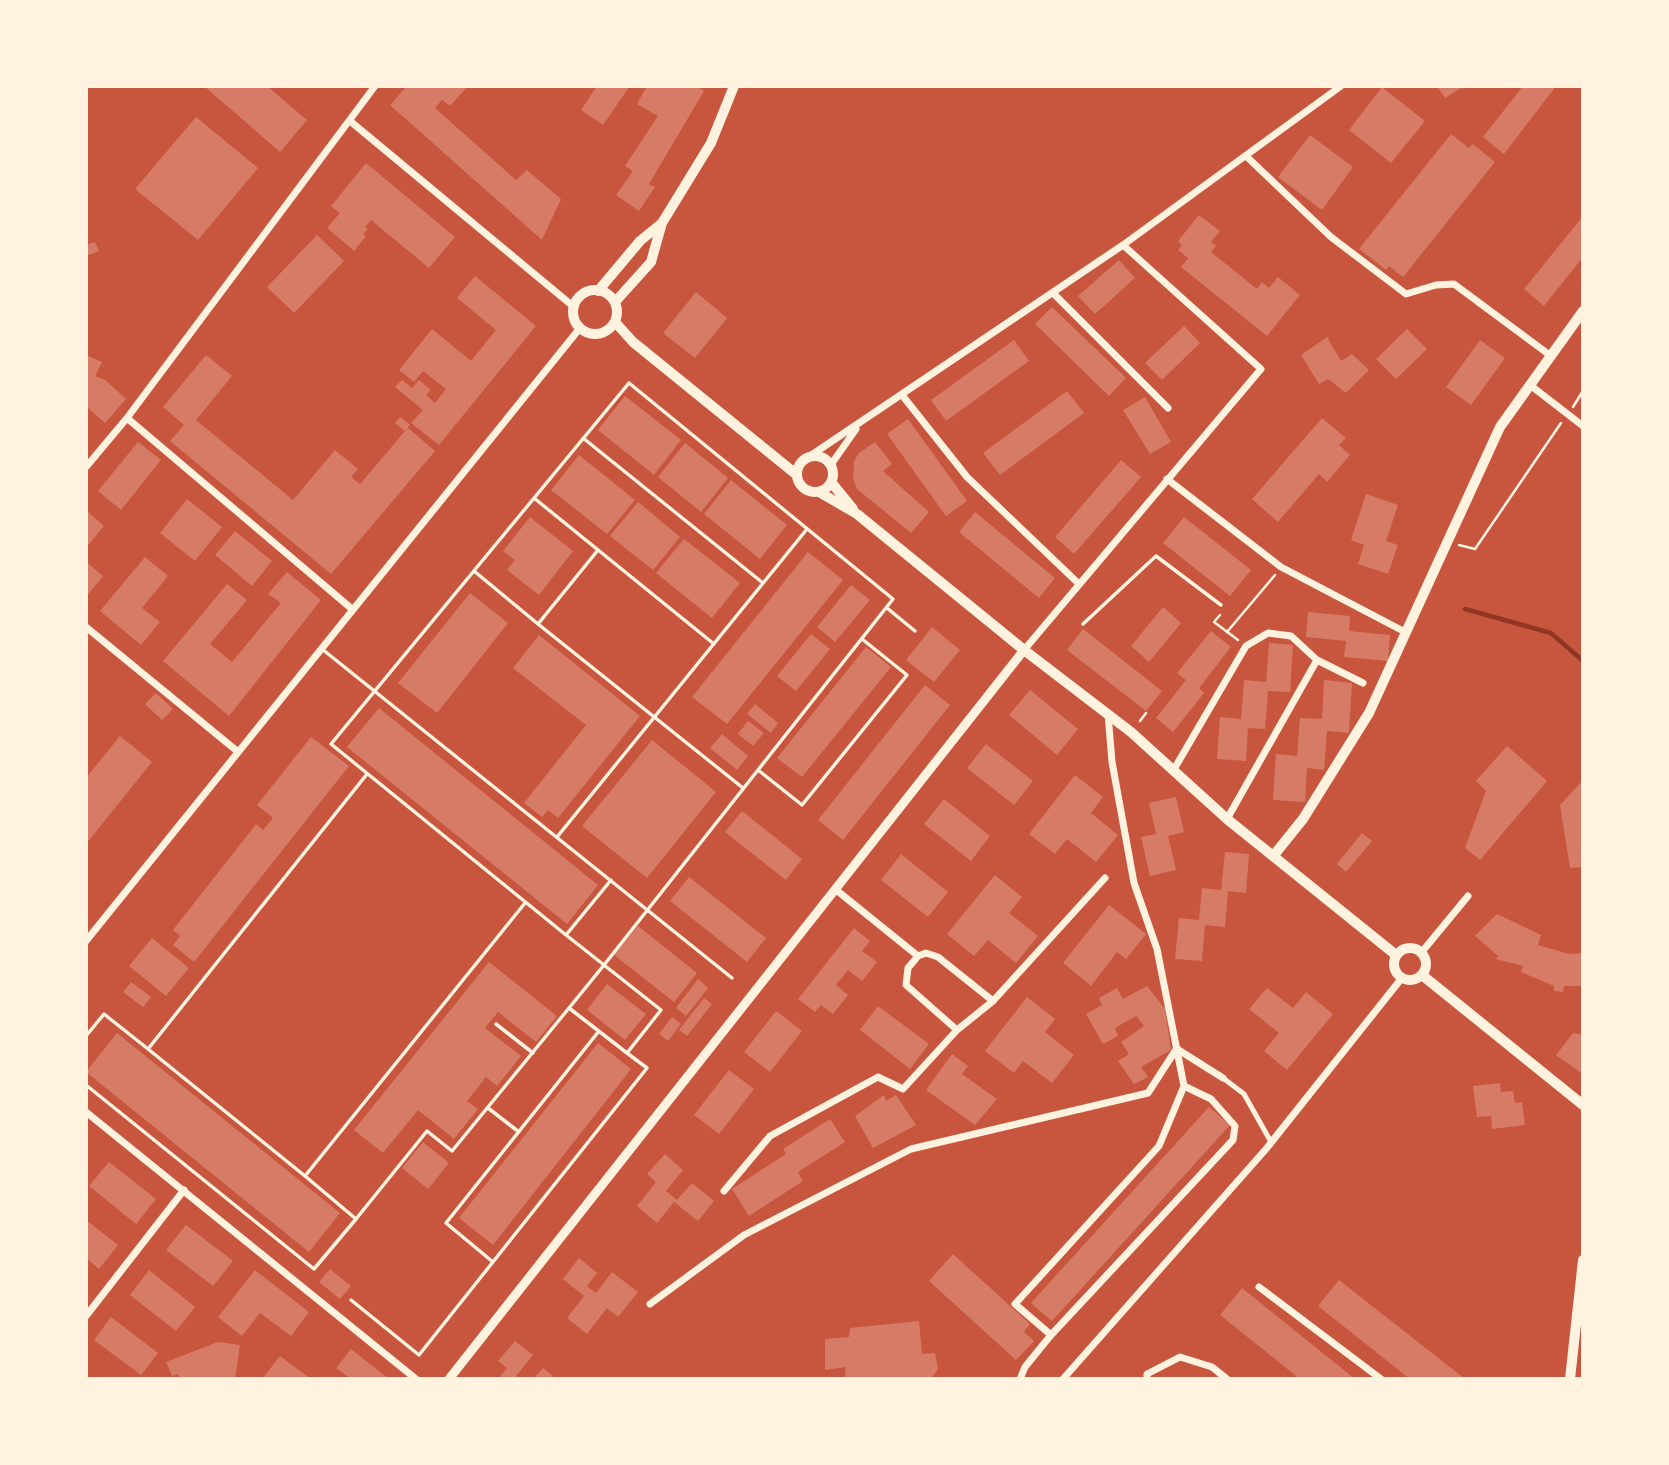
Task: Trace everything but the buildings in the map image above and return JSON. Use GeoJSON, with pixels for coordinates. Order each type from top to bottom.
{"type":"FeatureCollection","features":[{"type":"Feature","properties":{"kind":"main road"},"geometry":{"type":"LineString","coordinates":[[615,302],[651,262],[662,223],[710,143],[734,86]]}},
{"type":"Feature","properties":{"kind":"main road"},"geometry":{"type":"LineString","coordinates":[[615,323],[600,334],[589,333],[580,328],[574,315],[574,307],[581,296],[598,291],[640,241],[662,223]]}},
{"type":"Feature","properties":{"kind":"main road"},"geometry":{"type":"LineString","coordinates":[[598,291],[609,295],[615,302],[615,323],[633,342],[797,475],[805,489],[819,492],[857,514],[1107,714],[1227,819],[1396,955]]}},
{"type":"Feature","properties":{"kind":"main road"},"geometry":{"type":"LineString","coordinates":[[1274,855],[1303,819],[1380,691],[1500,426],[1583,311]]}},
{"type":"Feature","properties":{"kind":"main road"},"geometry":{"type":"LineString","coordinates":[[771,456],[805,460],[821,458],[830,466],[831,482],[857,514]]}},
{"type":"Feature","properties":{"kind":"main road"},"geometry":{"type":"LineString","coordinates":[[797,475],[805,460]]}},
{"type":"Feature","properties":{"kind":"main road"},"geometry":{"type":"LineString","coordinates":[[819,492],[831,482]]}},
{"type":"Feature","properties":{"kind":"main road"},"geometry":{"type":"LineString","coordinates":[[1411,948],[1421,953],[1426,967],[1422,975],[1412,981],[1401,979],[1394,967],[1396,955],[1411,948]]}},
{"type":"Feature","properties":{"kind":"main road"},"geometry":{"type":"LineString","coordinates":[[1422,975],[1583,1105]]}},
{"type":"Feature","properties":{"kind":"main road"},"geometry":{"type":"LineString","coordinates":[[1570,1379],[1583,1260]]}},
{"type":"Feature","properties":{"kind":"street"},"geometry":{"type":"LineString","coordinates":[[86,467],[127,418],[375,86]]}},
{"type":"Feature","properties":{"kind":"street"},"geometry":{"type":"LineString","coordinates":[[805,460],[1123,245],[1341,86]]}},
{"type":"Feature","properties":{"kind":"street"},"geometry":{"type":"LineString","coordinates":[[349,121],[574,307]]}},
{"type":"Feature","properties":{"kind":"street"},"geometry":{"type":"LineString","coordinates":[[1246,156],[1331,237],[1406,294],[1436,285],[1454,285],[1551,356]]}},
{"type":"Feature","properties":{"kind":"street"},"geometry":{"type":"LineString","coordinates":[[449,1379],[1024,650],[1261,369],[1123,245]]}},
{"type":"Feature","properties":{"kind":"street"},"geometry":{"type":"LineString","coordinates":[[1053,293],[1168,408]]}},
{"type":"Feature","properties":{"kind":"street"},"geometry":{"type":"LineString","coordinates":[[86,941],[580,328]]}},
{"type":"Feature","properties":{"kind":"street"},"geometry":{"type":"LineString","coordinates":[[1530,385],[1583,426]]}},
{"type":"Feature","properties":{"kind":"street"},"geometry":{"type":"LineString","coordinates":[[902,396],[967,477],[1078,583]]}},
{"type":"Feature","properties":{"kind":"street"},"geometry":{"type":"LineString","coordinates":[[127,418],[352,609]]}},
{"type":"Feature","properties":{"kind":"street"},"geometry":{"type":"LineString","coordinates":[[830,466],[858,425]]}},
{"type":"Feature","properties":{"kind":"street"},"geometry":{"type":"LineString","coordinates":[[1167,479],[1282,567],[1408,634]]}},
{"type":"Feature","properties":{"kind":"street"},"geometry":{"type":"LineString","coordinates":[[86,627],[237,751]]}},
{"type":"Feature","properties":{"kind":"street"},"geometry":{"type":"LineString","coordinates":[[1172,771],[1246,646],[1268,633],[1291,636],[1317,660],[1380,691]]}},
{"type":"Feature","properties":{"kind":"street"},"geometry":{"type":"LineString","coordinates":[[1227,819],[1317,660]]}},
{"type":"Feature","properties":{"kind":"street"},"geometry":{"type":"LineString","coordinates":[[1051,1335],[1015,1304],[1159,1146],[1184,1086],[1157,949],[1134,883],[1112,762],[1107,714]]}},
{"type":"Feature","properties":{"kind":"street"},"geometry":{"type":"LineString","coordinates":[[724,1191],[770,1136],[878,1077],[903,1089],[957,1030],[993,1001],[1105,878]]}},
{"type":"Feature","properties":{"kind":"street"},"geometry":{"type":"LineString","coordinates":[[835,889],[918,956]]}},
{"type":"Feature","properties":{"kind":"street"},"geometry":{"type":"LineString","coordinates":[[1421,953],[1468,896]]}},
{"type":"Feature","properties":{"kind":"street"},"geometry":{"type":"LineString","coordinates":[[957,1030],[906,985],[908,968],[918,956],[926,953],[938,957],[993,1001]]}},
{"type":"Feature","properties":{"kind":"street"},"geometry":{"type":"LineString","coordinates":[[1063,1379],[1271,1142],[1401,979]]}},
{"type":"Feature","properties":{"kind":"street"},"geometry":{"type":"LineString","coordinates":[[1177,1048],[1244,1094],[1271,1142]]}},
{"type":"Feature","properties":{"kind":"street"},"geometry":{"type":"LineString","coordinates":[[650,1304],[744,1235],[911,1149],[1148,1093],[1177,1048]]}},
{"type":"Feature","properties":{"kind":"street"},"geometry":{"type":"LineString","coordinates":[[1020,1379],[1025,1367],[1051,1335],[1233,1140],[1235,1126],[1211,1099],[1184,1086]]}},
{"type":"Feature","properties":{"kind":"street"},"geometry":{"type":"LineString","coordinates":[[86,1112],[416,1379]]}},
{"type":"Feature","properties":{"kind":"street"},"geometry":{"type":"LineString","coordinates":[[86,1316],[184,1189]]}},
{"type":"Feature","properties":{"kind":"street"},"geometry":{"type":"LineString","coordinates":[[1259,1287],[1381,1379]]}},
{"type":"Feature","properties":{"kind":"street"},"geometry":{"type":"LineString","coordinates":[[1147,1379],[1147,1374],[1180,1357],[1212,1367],[1227,1379]]}},
{"type":"Feature","properties":{"kind":"lane"},"geometry":{"type":"LineString","coordinates":[[86,1085],[314,1269],[427,1131],[452,1151],[604,965],[887,608],[893,599],[629,383],[331,744],[526,903],[566,935],[604,965],[661,1010],[627,1053]]}},
{"type":"Feature","properties":{"kind":"lane"},"geometry":{"type":"LineString","coordinates":[[583,438],[764,583]]}},
{"type":"Feature","properties":{"kind":"lane"},"geometry":{"type":"LineString","coordinates":[[534,498],[714,644]]}},
{"type":"Feature","properties":{"kind":"lane"},"geometry":{"type":"LineString","coordinates":[[557,837],[807,529]]}},
{"type":"Feature","properties":{"kind":"lane"},"geometry":{"type":"LineString","coordinates":[[538,624],[598,550]]}},
{"type":"Feature","properties":{"kind":"lane"},"geometry":{"type":"LineString","coordinates":[[1083,624],[1156,556],[1221,605]]}},
{"type":"Feature","properties":{"kind":"lane"},"geometry":{"type":"LineString","coordinates":[[474,571],[743,788]]}},
{"type":"Feature","properties":{"kind":"lane"},"geometry":{"type":"LineString","coordinates":[[887,608],[915,631]]}},
{"type":"Feature","properties":{"kind":"lane"},"geometry":{"type":"LineString","coordinates":[[758,770],[802,805],[907,675],[862,639]]}},
{"type":"Feature","properties":{"kind":"lane"},"geometry":{"type":"LineString","coordinates":[[321,648],[732,978]]}},
{"type":"Feature","properties":{"kind":"lane"},"geometry":{"type":"LineString","coordinates":[[148,1049],[367,774]]}},
{"type":"Feature","properties":{"kind":"lane"},"geometry":{"type":"LineString","coordinates":[[566,935],[611,880]]}},
{"type":"Feature","properties":{"kind":"lane"},"geometry":{"type":"LineString","coordinates":[[305,1177],[526,903]]}},
{"type":"Feature","properties":{"kind":"lane"},"geometry":{"type":"LineString","coordinates":[[351,1300],[419,1354],[647,1068],[569,1008]]}},
{"type":"Feature","properties":{"kind":"lane"},"geometry":{"type":"LineString","coordinates":[[86,1036],[104,1014],[356,1219]]}},
{"type":"Feature","properties":{"kind":"lane"},"geometry":{"type":"LineString","coordinates":[[496,1024],[533,1053]]}},
{"type":"Feature","properties":{"kind":"lane"},"geometry":{"type":"LineString","coordinates":[[493,1262],[446,1223],[599,1031]]}},
{"type":"Feature","properties":{"kind":"lane"},"geometry":{"type":"LineString","coordinates":[[488,1108],[519,1132]]}},
{"type":"Feature","properties":{"kind":"path"},"geometry":{"type":"LineString","coordinates":[[1449,542],[1475,549],[1583,391]]}},
{"type":"Feature","properties":{"kind":"path"},"geometry":{"type":"LineString","coordinates":[[1227,632],[1282,567]]}},
{"type":"Feature","properties":{"kind":"path"},"geometry":{"type":"LineString","coordinates":[[1214,622],[1246,646]]}},
{"type":"Feature","properties":{"kind":"waterway"},"geometry":{"type":"LineString","coordinates":[[1465,609],[1551,633],[1583,661]]}}]}
